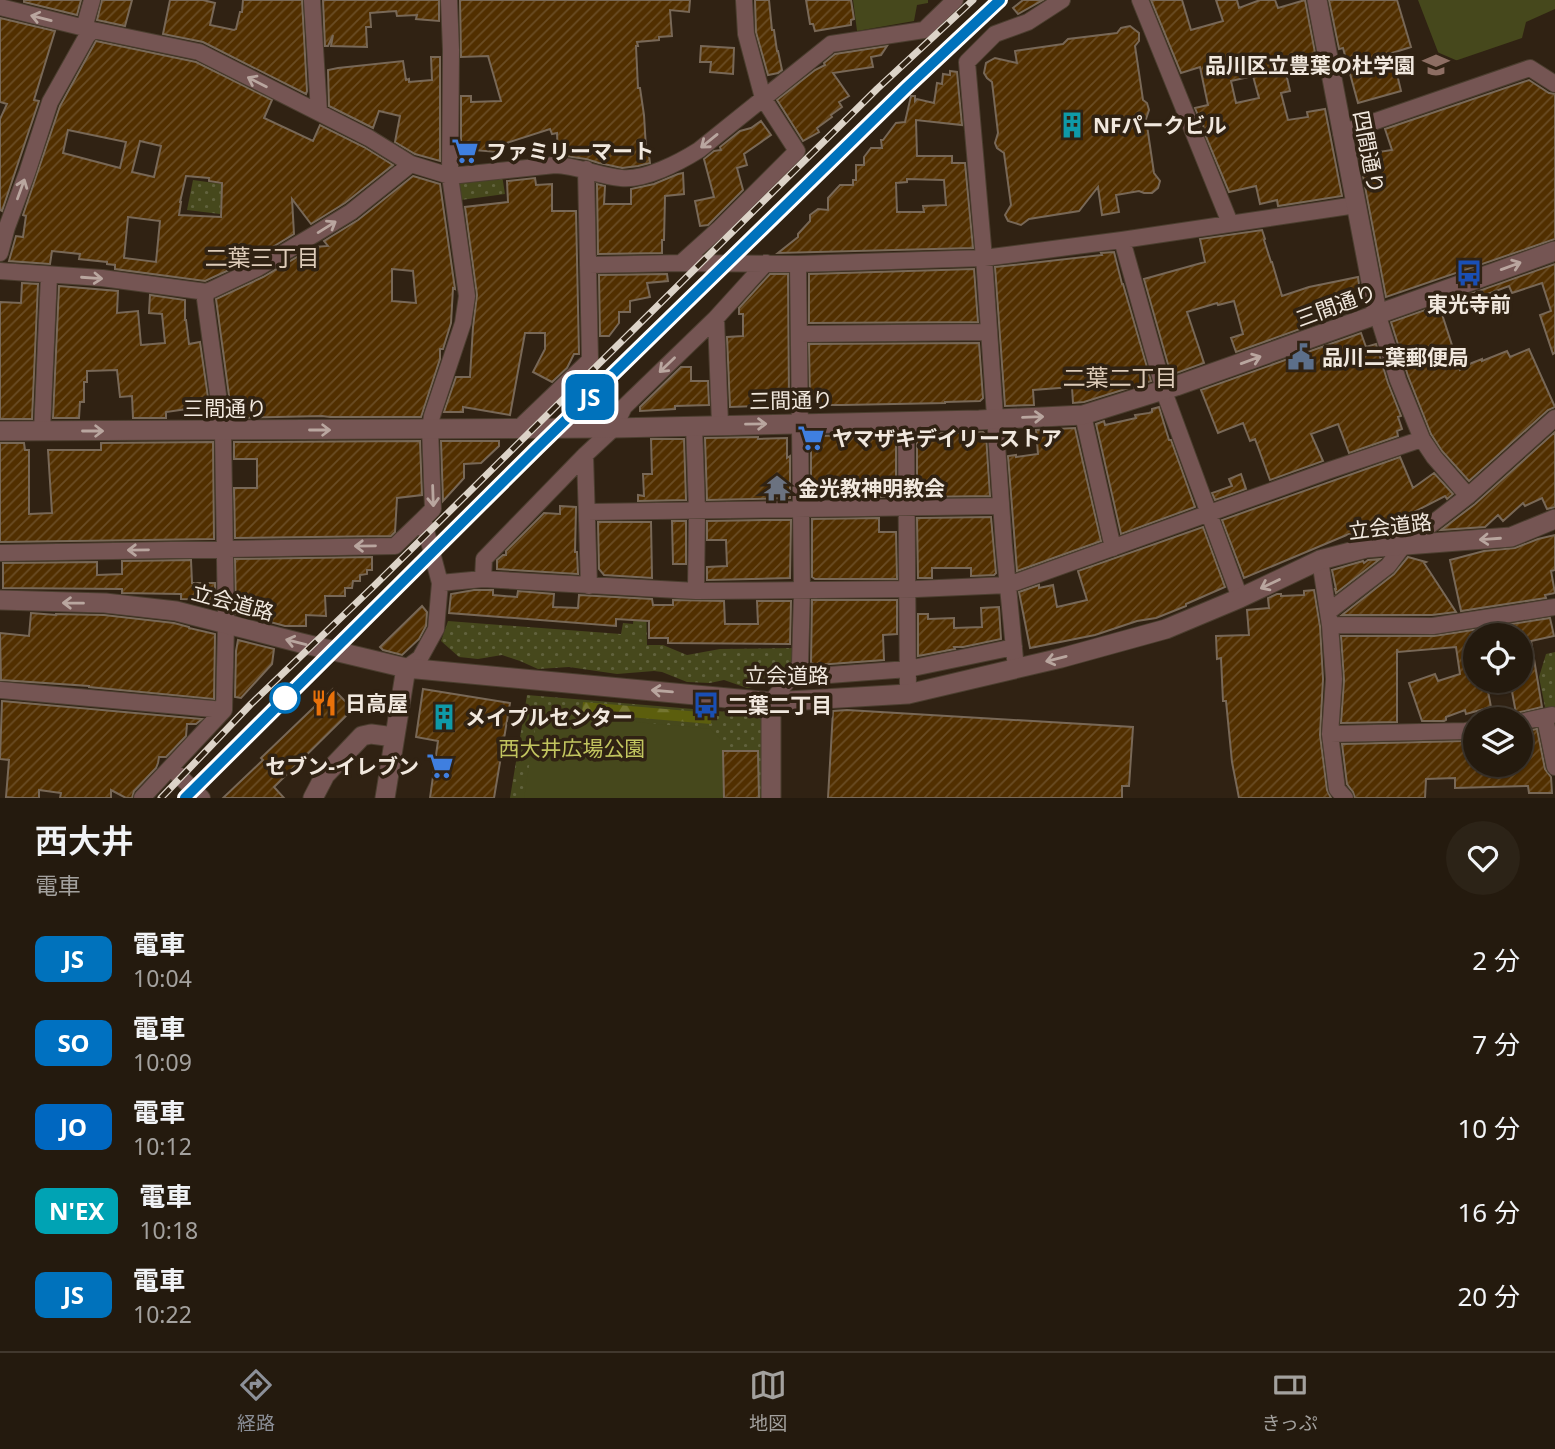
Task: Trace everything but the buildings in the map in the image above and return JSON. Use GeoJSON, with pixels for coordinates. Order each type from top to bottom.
{"type":"FeatureCollection","features":[{"type":"Feature","properties":{"kind":"street"},"geometry":{"type":"LineString","coordinates":[[0,253],[50,102],[87,36],[92,0]]}},
{"type":"Feature","properties":{"kind":"street"},"geometry":{"type":"LineString","coordinates":[[312,0],[319,113]]}},
{"type":"Feature","properties":{"kind":"street"},"geometry":{"type":"LineString","coordinates":[[0,552],[395,546],[433,509],[430,428],[463,323],[467,296],[450,176],[449,0]]}},
{"type":"Feature","properties":{"kind":"street"},"geometry":{"type":"LineString","coordinates":[[681,263],[797,151],[763,98],[746,34],[744,0]]}},
{"type":"Feature","properties":{"kind":"street"},"geometry":{"type":"LineString","coordinates":[[0,7],[88,29],[199,51],[369,138],[411,164],[450,176],[555,165],[631,178],[684,160],[699,150],[831,44],[924,30],[956,0]]}},
{"type":"Feature","properties":{"kind":"street"},"geometry":{"type":"LineString","coordinates":[[1016,669],[967,62],[995,34],[1028,22],[1062,0]]}},
{"type":"Feature","properties":{"kind":"street"},"geometry":{"type":"LineString","coordinates":[[1140,0],[1230,223]]}},
{"type":"Feature","properties":{"kind":"street","name":"四間通り"},"geometry":{"type":"LineString","coordinates":[[1317,0],[1377,313]]}},
{"type":"Feature","properties":{"kind":"street"},"geometry":{"type":"LineString","coordinates":[[1341,132],[1530,68],[1555,84]]}},
{"type":"Feature","properties":{"kind":"street"},"geometry":{"type":"LineString","coordinates":[[0,271],[102,278],[206,292],[258,268],[351,212],[411,164]]}},
{"type":"Feature","properties":{"kind":"street"},"geometry":{"type":"LineString","coordinates":[[519,428],[590,360],[586,169]]}},
{"type":"Feature","properties":{"kind":"street"},"geometry":{"type":"LineString","coordinates":[[589,265],[798,264],[984,258],[1356,205]]}},
{"type":"Feature","properties":{"kind":"street"},"geometry":{"type":"LineString","coordinates":[[1122,240],[1164,390],[1240,598]]}},
{"type":"Feature","properties":{"kind":"street","name":"三間通り"},"geometry":{"type":"LineString","coordinates":[[0,431],[614,428],[979,420],[1083,415],[1164,390],[1555,251]]}},
{"type":"Feature","properties":{"kind":"street"},"geometry":{"type":"LineString","coordinates":[[483,579],[484,559],[614,428],[624,407],[716,318],[766,263]]}},
{"type":"Feature","properties":{"kind":"street"},"geometry":{"type":"LineString","coordinates":[[771,798],[771,702],[800,665],[802,590],[798,264]]}},
{"type":"Feature","properties":{"kind":"street"},"geometry":{"type":"LineString","coordinates":[[42,431],[49,276]]}},
{"type":"Feature","properties":{"kind":"street"},"geometry":{"type":"LineString","coordinates":[[142,798],[224,709],[226,624],[223,431],[206,292]]}},
{"type":"Feature","properties":{"kind":"street"},"geometry":{"type":"LineString","coordinates":[[1377,313],[1398,380],[1422,439],[1468,496]]}},
{"type":"Feature","properties":{"kind":"street"},"geometry":{"type":"LineString","coordinates":[[716,318],[720,425]]}},
{"type":"Feature","properties":{"kind":"street"},"geometry":{"type":"LineString","coordinates":[[800,334],[988,332]]}},
{"type":"Feature","properties":{"kind":"street"},"geometry":{"type":"LineString","coordinates":[[1083,415],[1113,548]]}},
{"type":"Feature","properties":{"kind":"street"},"geometry":{"type":"LineString","coordinates":[[1329,619],[1388,566],[1403,545],[1468,496],[1555,418]]}},
{"type":"Feature","properties":{"kind":"street"},"geometry":{"type":"LineString","coordinates":[[906,421],[908,694]]}},
{"type":"Feature","properties":{"kind":"street"},"geometry":{"type":"LineString","coordinates":[[694,425],[696,590]]}},
{"type":"Feature","properties":{"kind":"street"},"geometry":{"type":"LineString","coordinates":[[440,583],[483,579],[696,590],[907,589],[1008,585],[1422,439]]}},
{"type":"Feature","properties":{"kind":"street"},"geometry":{"type":"LineString","coordinates":[[585,455],[589,586]]}},
{"type":"Feature","properties":{"kind":"street"},"geometry":{"type":"LineString","coordinates":[[587,512],[1001,506]]}},
{"type":"Feature","properties":{"kind":"street"},"geometry":{"type":"LineString","coordinates":[[385,798],[406,668],[420,658],[436,629],[440,583],[423,519]]}},
{"type":"Feature","properties":{"kind":"street","name":"立会道路"},"geometry":{"type":"LineString","coordinates":[[0,600],[105,603],[176,611],[363,657],[368,662],[406,668],[771,702],[908,694],[1016,669],[1166,629],[1320,560],[1366,548],[1511,537],[1555,519]]}},
{"type":"Feature","properties":{"kind":"street"},"geometry":{"type":"LineString","coordinates":[[1320,560],[1334,679],[1329,734],[1337,789],[1345,798]]}},
{"type":"Feature","properties":{"kind":"street"},"geometry":{"type":"LineString","coordinates":[[1329,619],[1433,626],[1555,607]]}},
{"type":"Feature","properties":{"kind":"street"},"geometry":{"type":"LineString","coordinates":[[796,670],[816,676],[908,670],[1014,647]]}},
{"type":"Feature","properties":{"kind":"street"},"geometry":{"type":"LineString","coordinates":[[0,690],[224,709]]}},
{"type":"Feature","properties":{"kind":"street"},"geometry":{"type":"LineString","coordinates":[[1550,716],[1555,767]]}},
{"type":"Feature","properties":{"kind":"street"},"geometry":{"type":"LineString","coordinates":[[1329,734],[1463,731]]}},
{"type":"Feature","properties":{"kind":"street"},"geometry":{"type":"LineString","coordinates":[[313,798],[325,775],[362,736],[371,734],[394,737]]}},
{"type":"Feature","properties":{"kind":"street"},"geometry":{"type":"LineString","coordinates":[[171,768],[202,798]]}},
{"type":"Feature","properties":{"kind":"green space"},"geometry":{"type":"Polygon","coordinates":[[[853,0],[928,0],[928,3],[917,5],[914,21],[857,31],[853,0]]]}},
{"type":"Feature","properties":{"kind":"green space"},"geometry":{"type":"Polygon","coordinates":[[[1418,0],[1555,0],[1555,9],[1526,22],[1522,38],[1443,65],[1418,0]]]}},
{"type":"Feature","properties":{"kind":"green space"},"geometry":{"type":"Polygon","coordinates":[[[502,175],[505,194],[461,200],[458,180],[502,175]]]}},
{"type":"Feature","properties":{"kind":"green space"},"geometry":{"type":"Polygon","coordinates":[[[193,180],[222,184],[220,214],[187,210],[193,180]]]}},
{"type":"Feature","properties":{"kind":"green space"},"geometry":{"type":"Polygon","coordinates":[[[635,603],[646,603],[647,645],[663,645],[687,655],[720,649],[795,648],[795,658],[775,685],[755,684],[747,688],[724,680],[710,683],[687,682],[654,671],[617,674],[569,667],[538,669],[502,655],[478,659],[459,657],[441,641],[448,621],[621,634],[623,623],[633,624],[635,603]]]}},
{"type":"Feature","properties":{"kind":"green space"},"geometry":{"type":"Polygon","coordinates":[[[1555,652],[1555,708],[1546,712],[1539,677],[1546,654],[1555,652]]]}},
{"type":"Feature","properties":{"kind":"green space","name":"西大井広場公園"},"geometry":{"type":"Polygon","coordinates":[[[527,695],[765,715],[764,798],[510,798],[527,695]]]}},
{"type":"Feature","properties":{"kind":"green space"},"geometry":{"type":"Polygon","coordinates":[[[583,702],[712,713],[711,724],[582,713],[583,702]]]}},
{"type":"Feature","properties":{"kind":"green space","name":"西大井広場公園"},"geometry":{"type":"Polygon","coordinates":[[[541,713],[711,729],[720,739],[720,798],[524,798],[537,717],[541,713]]]}},
{"type":"Feature","properties":{"kind":"railway"},"geometry":{"type":"LineString","coordinates":[[161,798],[251,704],[877,89],[973,0]]}},
{"type":"Feature","properties":{"kind":"railway"},"geometry":{"type":"LineString","coordinates":[[185,798],[522,462],[1000,0]]}},
{"type":"Feature","properties":{"kind":"train","name":"JS"},"geometry":{"type":"LineString","coordinates":[[185,798],[537,448],[907,87],[1000,0]]}},
{"type":"Feature","properties":{"kind":"place","name":"品川区立豊葉の杜学園"},"geometry":{"type":"Point","coordinates":[1436,65]}},
{"type":"Feature","properties":{"kind":"place","name":"NFパークビル"},"geometry":{"type":"Point","coordinates":[1072,125]}},
{"type":"Feature","properties":{"kind":"place","name":"ファミリーマート"},"geometry":{"type":"Point","coordinates":[465,151]}},
{"type":"Feature","properties":{"kind":"place","name":"東光寺前"},"geometry":{"type":"Point","coordinates":[1469,273]}},
{"type":"Feature","properties":{"kind":"place","name":"品川二葉郵便局"},"geometry":{"type":"Point","coordinates":[1301,357]}},
{"type":"Feature","properties":{"kind":"place","name":"ヤマザキデイリーストア"},"geometry":{"type":"Point","coordinates":[811,438]}},
{"type":"Feature","properties":{"kind":"place","name":"金光教神明教会"},"geometry":{"type":"Point","coordinates":[777,488]}},
{"type":"Feature","properties":{"kind":"place","name":"日高屋"},"geometry":{"type":"Point","coordinates":[324,703]}},
{"type":"Feature","properties":{"kind":"place","name":"二葉二丁目"},"geometry":{"type":"Point","coordinates":[706,705]}},
{"type":"Feature","properties":{"kind":"place","name":"メイプルセンター"},"geometry":{"type":"Point","coordinates":[444,717]}},
{"type":"Feature","properties":{"kind":"place","name":"セブン-イレブン"},"geometry":{"type":"Point","coordinates":[440,766]}},
{"type":"Feature","properties":{"kind":"district","name":"二葉三丁目"},"geometry":{"type":"Point","coordinates":[262,257]}},
{"type":"Feature","properties":{"kind":"district","name":"二葉二丁目"},"geometry":{"type":"Point","coordinates":[1120,377]}}]}
